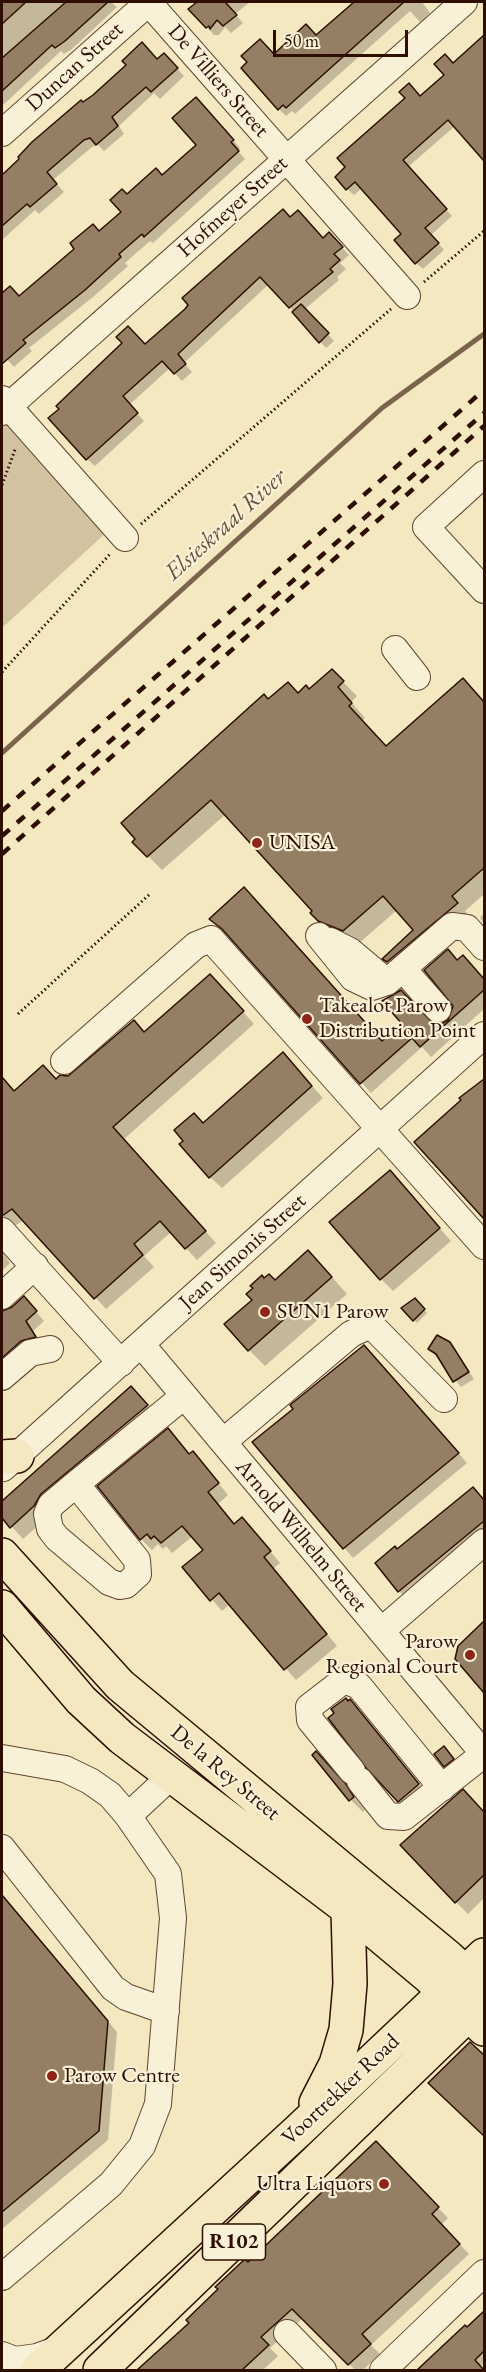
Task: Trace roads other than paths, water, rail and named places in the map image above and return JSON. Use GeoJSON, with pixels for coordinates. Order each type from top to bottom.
{"type":"FeatureCollection","features":[{"type":"Feature","properties":{"kind":"main road","name":"De la Rey Street"},"geometry":{"type":"LineString","coordinates":[[2,1555],[120,1685],[474,1993]]}},
{"type":"Feature","properties":{"kind":"main road"},"geometry":{"type":"LineString","coordinates":[[38,1597],[58,1638],[87,1674],[165,1748],[171,1763],[170,1777]]}},
{"type":"Feature","properties":{"kind":"main road","name":"De la Rey Street"},"geometry":{"type":"LineString","coordinates":[[2,1607],[81,1700],[122,1738],[170,1777],[348,1909],[474,1993]]}},
{"type":"Feature","properties":{"kind":"main road"},"geometry":{"type":"LineString","coordinates":[[299,2130],[327,2085],[345,2037],[350,1984],[348,1909]]}},
{"type":"Feature","properties":{"kind":"main road","name":"Voortrekker Road"},"geometry":{"type":"LineString","coordinates":[[38,2370],[299,2130],[474,1993]]}},
{"type":"Feature","properties":{"kind":"main road","name":"Voortrekker Road"},"geometry":{"type":"LineString","coordinates":[[100,2370],[474,1993]]}},
{"type":"Feature","properties":{"kind":"street","name":"De Villiers Street"},"geometry":{"type":"LineString","coordinates":[[149,2],[406,296]]}},
{"type":"Feature","properties":{"kind":"street","name":"Duncan Street"},"geometry":{"type":"LineString","coordinates":[[2,133],[149,2]]}},
{"type":"Feature","properties":{"kind":"street","name":"Hofmeyer Street"},"geometry":{"type":"LineString","coordinates":[[4,406],[464,2]]}},
{"type":"Feature","properties":{"kind":"street"},"geometry":{"type":"LineString","coordinates":[[4,406],[25,426],[125,538]]}},
{"type":"Feature","properties":{"kind":"street"},"geometry":{"type":"LineString","coordinates":[[484,474],[426,527],[484,590]]}},
{"type":"Feature","properties":{"kind":"street"},"geometry":{"type":"LineString","coordinates":[[395,649],[417,677]]}},
{"type":"Feature","properties":{"kind":"street"},"geometry":{"type":"LineString","coordinates":[[438,1009],[395,976],[452,926],[467,928],[484,947]]}},
{"type":"Feature","properties":{"kind":"street"},"geometry":{"type":"LineString","coordinates":[[64,1061],[196,945],[211,939],[484,1246]]}},
{"type":"Feature","properties":{"kind":"street","name":"Jean Simonis Street"},"geometry":{"type":"LineString","coordinates":[[7,1461],[121,1363],[484,1035]]}},
{"type":"Feature","properties":{"kind":"street"},"geometry":{"type":"LineString","coordinates":[[2,1231],[121,1363]]}},
{"type":"Feature","properties":{"kind":"street"},"geometry":{"type":"LineString","coordinates":[[2,1296],[35,1266]]}},
{"type":"Feature","properties":{"kind":"street"},"geometry":{"type":"LineString","coordinates":[[223,1442],[351,1334],[366,1327],[375,1329],[444,1399]]}},
{"type":"Feature","properties":{"kind":"street","name":"Arnold Wilhelm Street"},"geometry":{"type":"LineString","coordinates":[[141,1344],[484,1754]]}},
{"type":"Feature","properties":{"kind":"street"},"geometry":{"type":"LineString","coordinates":[[2,1377],[30,1353],[50,1349]]}},
{"type":"Feature","properties":{"kind":"street"},"geometry":{"type":"LineString","coordinates":[[76,1484],[184,1396]]}},
{"type":"Feature","properties":{"kind":"street"},"geometry":{"type":"LineString","coordinates":[[381,1631],[484,1542]]}},
{"type":"Feature","properties":{"kind":"street"},"geometry":{"type":"LineString","coordinates":[[442,1788],[359,1686],[344,1680],[309,1707],[310,1720],[388,1816],[404,1817],[442,1788],[484,1754]]}},
{"type":"Feature","properties":{"kind":"street"},"geometry":{"type":"LineString","coordinates":[[2,1758],[46,1764],[74,1773],[110,1796],[128,1816],[168,1874],[173,1918],[158,2104],[142,2146],[111,2184],[2,2277]]}},
{"type":"Feature","properties":{"kind":"street"},"geometry":{"type":"LineString","coordinates":[[128,1816],[170,1777]]}},
{"type":"Feature","properties":{"kind":"street"},"geometry":{"type":"LineString","coordinates":[[2,1848],[117,1992],[166,2011]]}},
{"type":"Feature","properties":{"kind":"street"},"geometry":{"type":"LineString","coordinates":[[383,2370],[484,2273]]}},
{"type":"Feature","properties":{"kind":"street"},"geometry":{"type":"LineString","coordinates":[[287,2333],[323,2370]]}},
{"type":"Feature","properties":{"kind":"street"},"geometry":{"type":"LineString","coordinates":[[2,2355],[15,2360],[37,2357],[62,2347]]}},
{"type":"Feature","properties":{"kind":"waterway","name":"Elsieskraal River"},"geometry":{"type":"LineString","coordinates":[[2,753],[382,408],[484,334]]}},
{"type":"Feature","properties":{"kind":"railway"},"geometry":{"type":"LineString","coordinates":[[2,811],[484,390]]}},
{"type":"Feature","properties":{"kind":"railway"},"geometry":{"type":"LineString","coordinates":[[2,836],[484,413]]}},
{"type":"Feature","properties":{"kind":"railway"},"geometry":{"type":"LineString","coordinates":[[2,854],[484,426]]}},
{"type":"Feature","properties":{"kind":"place","name":"UNISA"},"geometry":{"type":"Point","coordinates":[257,843]}},
{"type":"Feature","properties":{"kind":"place","name":"Takealot Parow Distribution Point"},"geometry":{"type":"Point","coordinates":[307,1019]}},
{"type":"Feature","properties":{"kind":"place","name":"SUN1 Parow"},"geometry":{"type":"Point","coordinates":[265,1312]}},
{"type":"Feature","properties":{"kind":"place","name":"Parow Regional Court"},"geometry":{"type":"Point","coordinates":[470,1655]}},
{"type":"Feature","properties":{"kind":"place","name":"Parow Centre"},"geometry":{"type":"Point","coordinates":[52,2076]}},
{"type":"Feature","properties":{"kind":"place","name":"Ultra Liquors"},"geometry":{"type":"Point","coordinates":[384,2184]}}]}
